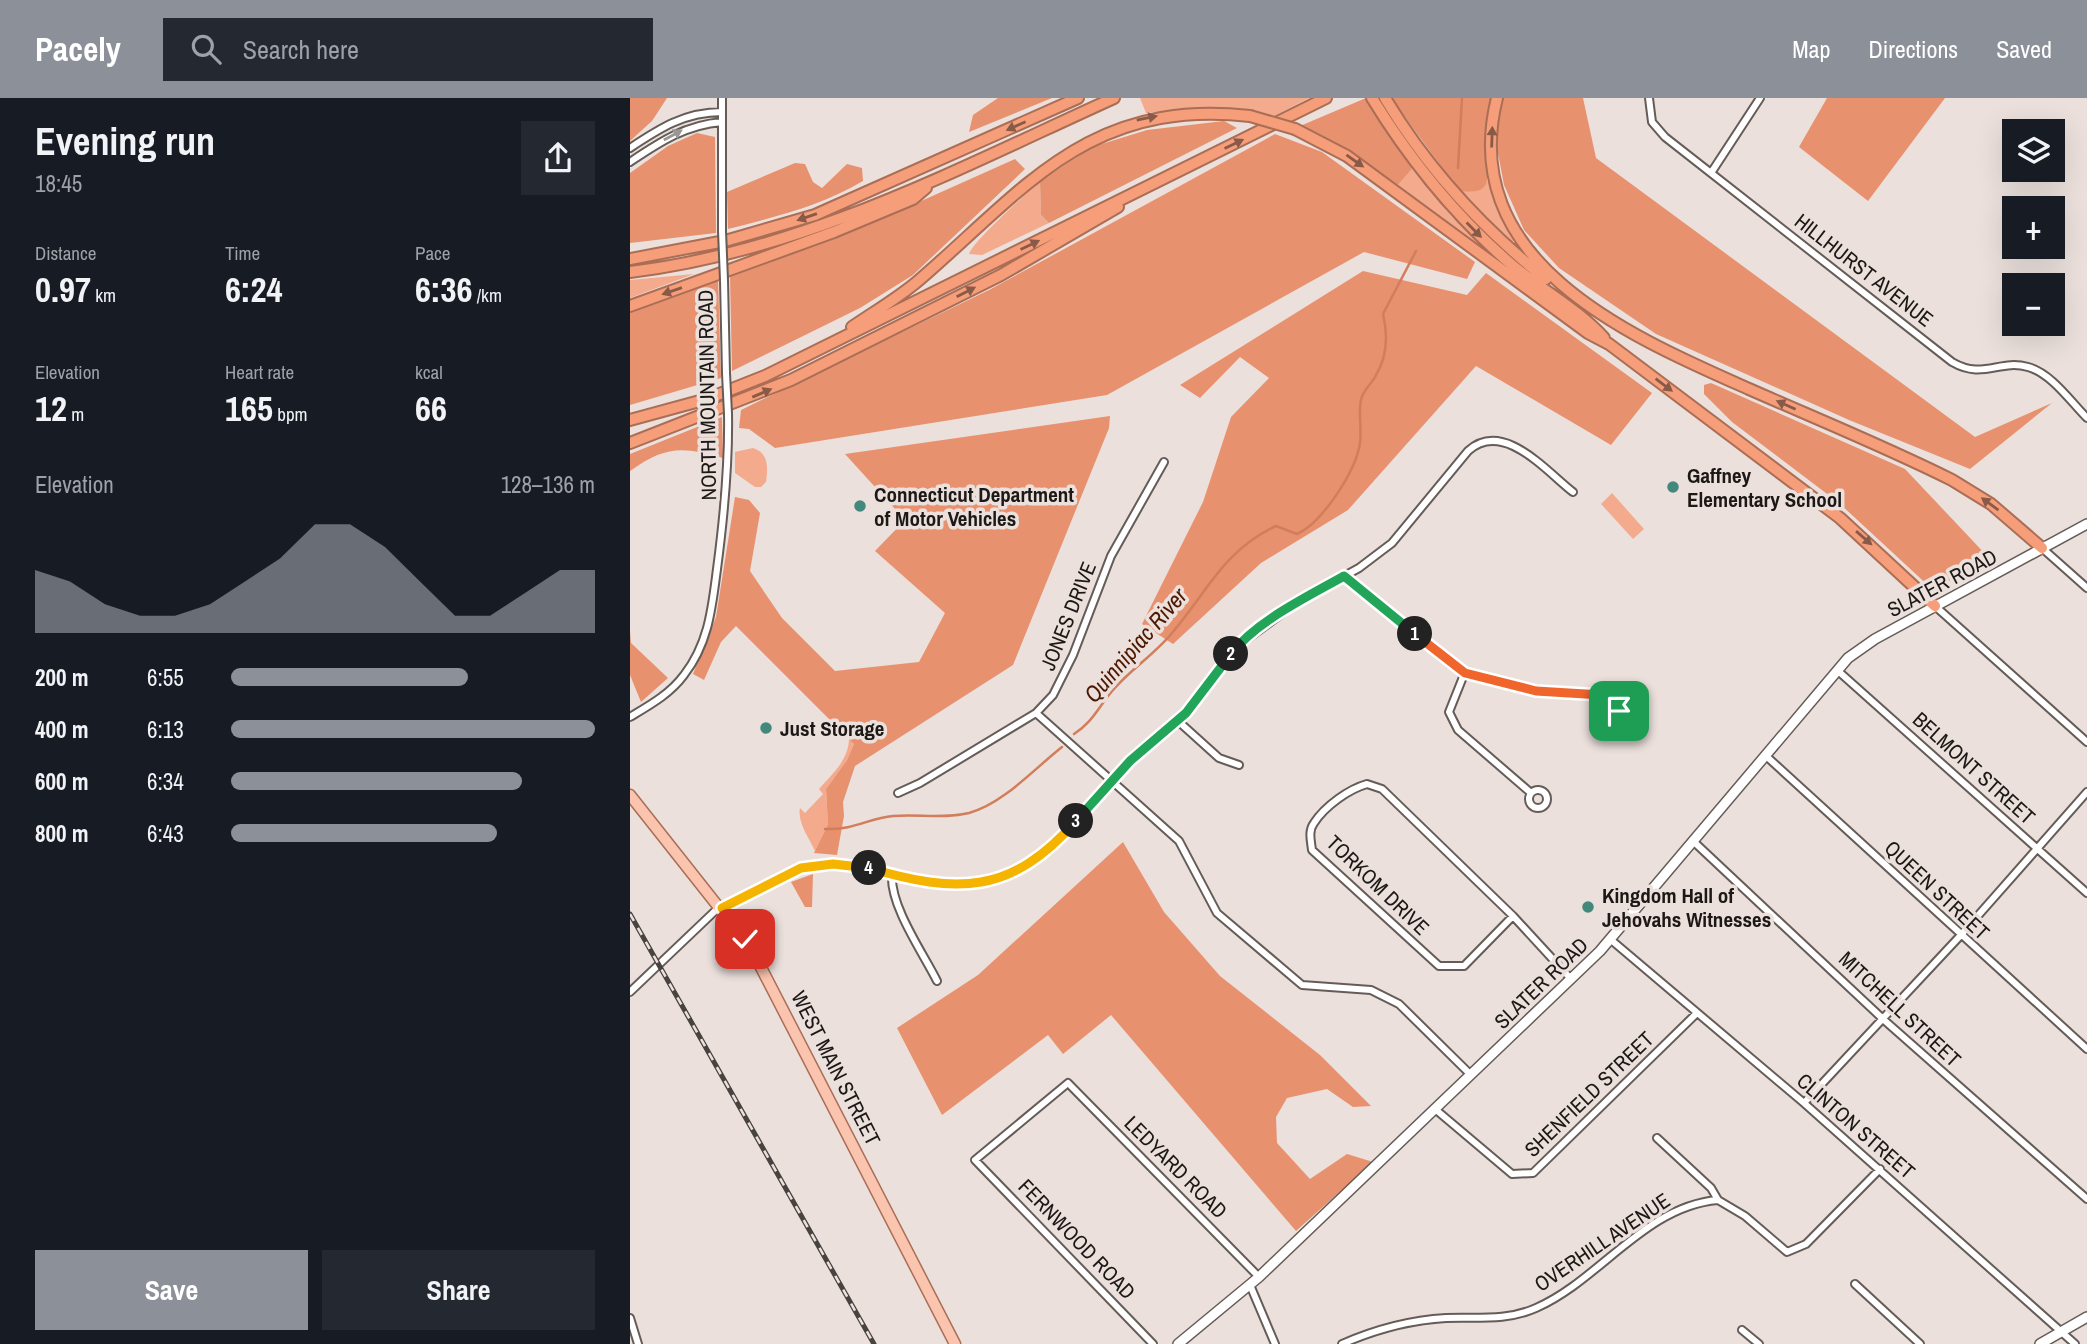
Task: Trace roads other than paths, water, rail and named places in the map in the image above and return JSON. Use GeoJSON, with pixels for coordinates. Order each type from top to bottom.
{"type":"FeatureCollection","features":[{"type":"Feature","properties":{"kind":"highway"},"geometry":{"type":"LineString","coordinates":[[630,259],[732,240],[815,215],[1078,98]]}},
{"type":"Feature","properties":{"kind":"highway"},"geometry":{"type":"LineString","coordinates":[[630,272],[712,258],[785,240],[861,212],[1114,98]]}},
{"type":"Feature","properties":{"kind":"highway"},"geometry":{"type":"LineString","coordinates":[[630,421],[733,389],[1326,98]]}},
{"type":"Feature","properties":{"kind":"highway"},"geometry":{"type":"LineString","coordinates":[[1372,98],[1410,156],[1467,222],[1511,264],[1595,328],[1609,344]]}},
{"type":"Feature","properties":{"kind":"highway"},"geometry":{"type":"LineString","coordinates":[[1385,98],[1425,157],[1466,205],[1529,265],[1578,299],[1661,349],[1952,480],[1991,504],[2042,548]]}},
{"type":"Feature","properties":{"kind":"highway"},"geometry":{"type":"LineString","coordinates":[[1497,98],[1492,153],[1505,209],[1532,255],[1578,299]]}},
{"type":"Feature","properties":{"kind":"highway"},"geometry":{"type":"LineString","coordinates":[[837,340],[918,281],[1028,177],[1075,144],[1116,126],[1159,115],[1207,112],[1250,116],[1295,129],[1355,161],[1588,333],[1609,344],[1840,518],[1935,606]]}},
{"type":"Feature","properties":{"kind":"highway"},"geometry":{"type":"LineString","coordinates":[[630,306],[863,220],[913,199],[936,179]]}},
{"type":"Feature","properties":{"kind":"highway"},"geometry":{"type":"LineString","coordinates":[[630,443],[753,397],[803,374],[1018,265],[1105,216],[1142,189]]}},
{"type":"Feature","properties":{"kind":"main road","name":"SLATER ROAD"},"geometry":{"type":"LineString","coordinates":[[1178,1344],[1259,1277],[1571,979],[1610,939],[1838,670],[1869,642],[2087,524]]}},
{"type":"Feature","properties":{"kind":"main road","name":"WEST MAIN STREET"},"geometry":{"type":"LineString","coordinates":[[630,794],[748,943],[954,1344]]}},
{"type":"Feature","properties":{"kind":"main road"},"geometry":{"type":"LineString","coordinates":[[2040,1344],[2087,1317]]}},
{"type":"Feature","properties":{"kind":"street","name":"NORTH MOUNTAIN ROAD"},"geometry":{"type":"LineString","coordinates":[[630,718],[666,694],[684,675],[709,626],[728,486],[722,98]]}},
{"type":"Feature","properties":{"kind":"street","name":"HILLHURST AVENUE"},"geometry":{"type":"LineString","coordinates":[[1649,98],[1649,113],[1658,130],[1952,362],[1980,372],[2009,366],[2031,368],[2049,380],[2087,418]]}},
{"type":"Feature","properties":{"kind":"street"},"geometry":{"type":"LineString","coordinates":[[1711,173],[1760,98]]}},
{"type":"Feature","properties":{"kind":"street"},"geometry":{"type":"LineString","coordinates":[[630,148],[679,118],[699,112],[722,112]]}},
{"type":"Feature","properties":{"kind":"street"},"geometry":{"type":"LineString","coordinates":[[630,162],[684,129],[722,121]]}},
{"type":"Feature","properties":{"kind":"street"},"geometry":{"type":"LineString","coordinates":[[630,992],[722,908],[782,875],[811,866],[845,865],[948,886],[984,882],[1013,872],[1051,847],[1113,780],[1178,721],[1248,636],[1392,543],[1468,451],[1481,441],[1506,442],[1573,492]]}},
{"type":"Feature","properties":{"kind":"street","name":"JONES DRIVE"},"geometry":{"type":"LineString","coordinates":[[898,793],[1036,713],[1060,684],[1111,556],[1164,462]]}},
{"type":"Feature","properties":{"kind":"street"},"geometry":{"type":"LineString","coordinates":[[2042,548],[2087,588]]}},
{"type":"Feature","properties":{"kind":"street"},"geometry":{"type":"LineString","coordinates":[[1344,576],[1465,673],[1536,691],[1602,695],[1616,700]]}},
{"type":"Feature","properties":{"kind":"street"},"geometry":{"type":"LineString","coordinates":[[1935,606],[2087,742]]}},
{"type":"Feature","properties":{"kind":"street","name":"BELMONT STREET"},"geometry":{"type":"LineString","coordinates":[[1838,670],[2087,893]]}},
{"type":"Feature","properties":{"kind":"street"},"geometry":{"type":"LineString","coordinates":[[1465,673],[1449,712],[1458,730],[1531,793]]}},
{"type":"Feature","properties":{"kind":"street"},"geometry":{"type":"LineString","coordinates":[[1036,713],[1179,841],[1217,913],[1302,985],[1371,990],[1399,1004],[1471,1075]]}},
{"type":"Feature","properties":{"kind":"street"},"geometry":{"type":"LineString","coordinates":[[1178,721],[1219,758],[1239,765]]}},
{"type":"Feature","properties":{"kind":"street","name":"QUEEN STREET"},"geometry":{"type":"LineString","coordinates":[[1765,755],[1960,936],[2087,1049]]}},
{"type":"Feature","properties":{"kind":"street","name":"TORKOM DRIVE"},"geometry":{"type":"LineString","coordinates":[[1513,916],[1464,966],[1438,967],[1312,850],[1310,837],[1313,823],[1352,788],[1367,784],[1382,789],[1513,916],[1571,979]]}},
{"type":"Feature","properties":{"kind":"street"},"geometry":{"type":"LineString","coordinates":[[1804,1103],[1884,1020],[2087,792]]}},
{"type":"Feature","properties":{"kind":"street","name":"MITCHELL STREET"},"geometry":{"type":"LineString","coordinates":[[1693,841],[1884,1020],[2087,1199]]}},
{"type":"Feature","properties":{"kind":"street"},"geometry":{"type":"LineString","coordinates":[[892,875],[891,886],[896,902],[937,981]]}},
{"type":"Feature","properties":{"kind":"street","name":"CLINTON STREET"},"geometry":{"type":"LineString","coordinates":[[1610,939],[1880,1169],[2075,1344]]}},
{"type":"Feature","properties":{"kind":"street","name":"SHENFIELD STREET"},"geometry":{"type":"LineString","coordinates":[[1435,1109],[1512,1174],[1533,1173],[1697,1013]]}},
{"type":"Feature","properties":{"kind":"street","name":"FERNWOOD ROAD"},"geometry":{"type":"LineString","coordinates":[[1068,1083],[975,1160],[1153,1344]]}},
{"type":"Feature","properties":{"kind":"street","name":"LEDYARD ROAD"},"geometry":{"type":"LineString","coordinates":[[1068,1083],[1259,1277]]}},
{"type":"Feature","properties":{"kind":"street"},"geometry":{"type":"LineString","coordinates":[[1657,1138],[1711,1188],[1718,1200],[1745,1216],[1787,1252],[1806,1244],[1880,1169]]}},
{"type":"Feature","properties":{"kind":"street","name":"OVERHILL AVENUE"},"geometry":{"type":"LineString","coordinates":[[1342,1344],[1370,1333],[1410,1323],[1444,1318],[1490,1318],[1535,1308],[1670,1214],[1701,1201],[1718,1200]]}},
{"type":"Feature","properties":{"kind":"street"},"geometry":{"type":"LineString","coordinates":[[1855,1284],[1920,1344]]}},
{"type":"Feature","properties":{"kind":"street"},"geometry":{"type":"LineString","coordinates":[[1250,1285],[1275,1344]]}},
{"type":"Feature","properties":{"kind":"street"},"geometry":{"type":"LineString","coordinates":[[630,1318],[638,1344]]}},
{"type":"Feature","properties":{"kind":"street"},"geometry":{"type":"LineString","coordinates":[[1742,1331],[1759,1344]]}},
{"type":"Feature","properties":{"kind":"waterway","name":"Quinnipiac River"},"geometry":{"type":"LineString","coordinates":[[1458,168],[1462,98]]}},
{"type":"Feature","properties":{"kind":"waterway","name":"Quinnipiac River"},"geometry":{"type":"LineString","coordinates":[[1074,734],[1091,719],[1120,682],[1165,641],[1242,547],[1276,526],[1297,534],[1327,508],[1345,481],[1357,454],[1362,397],[1379,370],[1384,354],[1386,330],[1383,314],[1416,251]]}},
{"type":"Feature","properties":{"kind":"waterway","name":"Quinnipiac River"},"geometry":{"type":"LineString","coordinates":[[825,829],[845,828],[893,816],[950,816],[969,813],[1006,794],[1062,747]]}},
{"type":"Feature","properties":{"kind":"railway"},"geometry":{"type":"LineString","coordinates":[[630,914],[874,1344]]}},
{"type":"Feature","properties":{"kind":"place","name":"Gaffney Elementary School"},"geometry":{"type":"Point","coordinates":[1673,487]}},
{"type":"Feature","properties":{"kind":"place","name":"Connecticut Department of Motor Vehicles"},"geometry":{"type":"Point","coordinates":[860,506]}},
{"type":"Feature","properties":{"kind":"place","name":"Just Storage"},"geometry":{"type":"Point","coordinates":[766,728]}},
{"type":"Feature","properties":{"kind":"place","name":"Kingdom Hall of Jehovahs Witnesses"},"geometry":{"type":"Point","coordinates":[1588,907]}}]}
